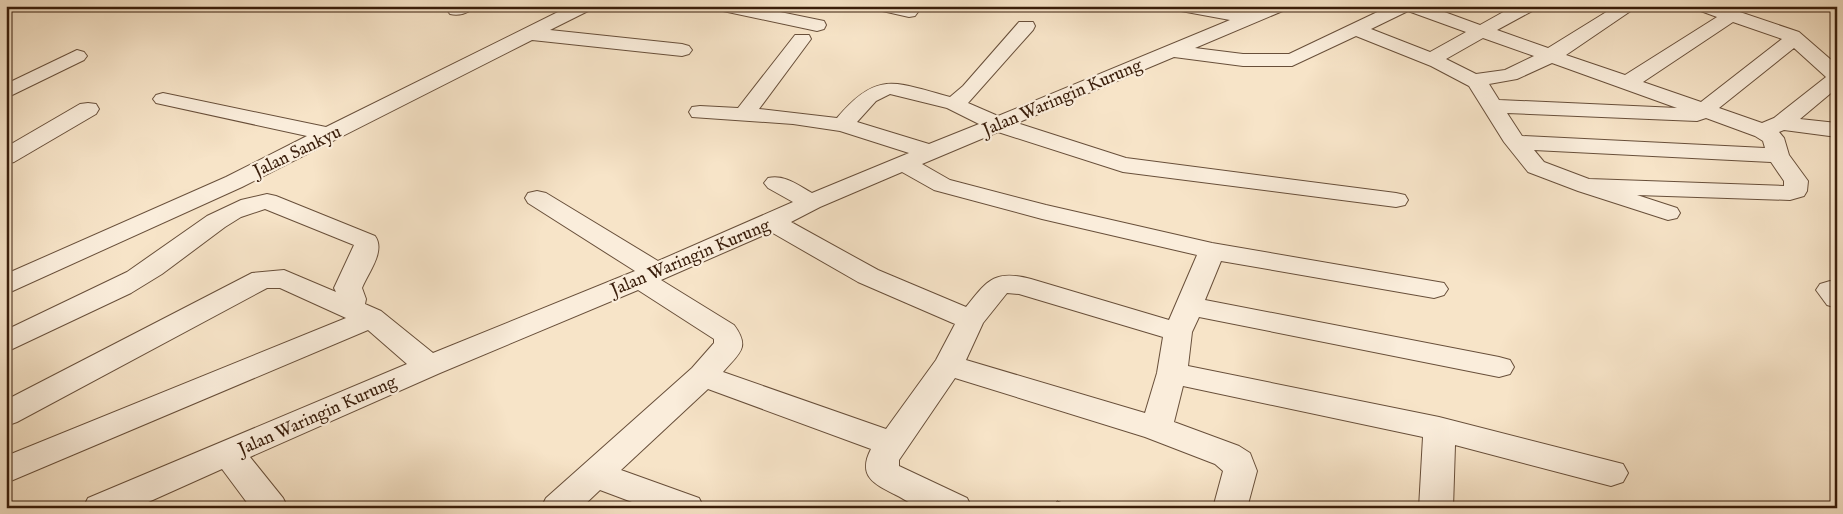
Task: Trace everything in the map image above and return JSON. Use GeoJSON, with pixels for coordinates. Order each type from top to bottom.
{"type":"FeatureCollection","features":[{"type":"Feature","properties":{"kind":"street","name":"Jalan Sankyu"},"geometry":{"type":"LineString","coordinates":[[6,285],[234,182],[584,6]]}},
{"type":"Feature","properties":{"kind":"street"},"geometry":{"type":"LineString","coordinates":[[723,6],[817,25]]}},
{"type":"Feature","properties":{"kind":"street"},"geometry":{"type":"LineString","coordinates":[[884,6],[909,12]]}},
{"type":"Feature","properties":{"kind":"street"},"geometry":{"type":"LineString","coordinates":[[1182,6],[1250,18]]}},
{"type":"Feature","properties":{"kind":"street","name":"Jalan Waringin Kurung"},"geometry":{"type":"LineString","coordinates":[[100,508],[429,366],[772,222],[811,202],[1279,6]]}},
{"type":"Feature","properties":{"kind":"street"},"geometry":{"type":"LineString","coordinates":[[1431,59],[1484,32],[1528,6]]}},
{"type":"Feature","properties":{"kind":"street"},"geometry":{"type":"LineString","coordinates":[[1510,75],[1550,56],[1629,6]]}},
{"type":"Feature","properties":{"kind":"street"},"geometry":{"type":"LineString","coordinates":[[1704,6],[1732,14],[1795,38],[1837,77],[1772,127]]}},
{"type":"Feature","properties":{"kind":"street"},"geometry":{"type":"LineString","coordinates":[[1172,51],[1224,58],[1281,62],[1300,58],[1404,7],[1484,32],[1725,116],[1772,127],[1837,130]]}},
{"type":"Feature","properties":{"kind":"street"},"geometry":{"type":"LineString","coordinates":[[1475,80],[1510,75],[1619,80],[1732,14]]}},
{"type":"Feature","properties":{"kind":"street"},"geometry":{"type":"LineString","coordinates":[[954,104],[970,90],[1026,26]]}},
{"type":"Feature","properties":{"kind":"street"},"geometry":{"type":"LineString","coordinates":[[1357,30],[1431,59],[1475,80],[1480,84],[1491,106],[1515,142],[1536,167],[1668,213]]}},
{"type":"Feature","properties":{"kind":"street"},"geometry":{"type":"LineString","coordinates":[[531,34],[682,50]]}},
{"type":"Feature","properties":{"kind":"street"},"geometry":{"type":"LineString","coordinates":[[1705,109],[1795,38]]}},
{"type":"Feature","properties":{"kind":"street"},"geometry":{"type":"LineString","coordinates":[[745,114],[802,39]]}},
{"type":"Feature","properties":{"kind":"street"},"geometry":{"type":"LineString","coordinates":[[1335,41],[1399,46]]}},
{"type":"Feature","properties":{"kind":"street"},"geometry":{"type":"LineString","coordinates":[[6,92],[77,56]]}},
{"type":"Feature","properties":{"kind":"street"},"geometry":{"type":"LineString","coordinates":[[843,125],[860,103],[883,89],[890,88],[926,95],[954,104],[997,124],[1123,165],[1396,200]]}},
{"type":"Feature","properties":{"kind":"street"},"geometry":{"type":"LineString","coordinates":[[163,99],[330,135]]}},
{"type":"Feature","properties":{"kind":"street"},"geometry":{"type":"LineString","coordinates":[[1491,106],[1725,116]]}},
{"type":"Feature","properties":{"kind":"street"},"geometry":{"type":"LineString","coordinates":[[6,157],[88,109]]}},
{"type":"Feature","properties":{"kind":"street"},"geometry":{"type":"LineString","coordinates":[[700,112],[745,114],[843,125],[930,152]]}},
{"type":"Feature","properties":{"kind":"street"},"geometry":{"type":"LineString","coordinates":[[1586,186],[1794,193],[1796,181],[1778,156],[1772,127]]}},
{"type":"Feature","properties":{"kind":"street"},"geometry":{"type":"LineString","coordinates":[[1515,142],[1778,156]]}},
{"type":"Feature","properties":{"kind":"street"},"geometry":{"type":"LineString","coordinates":[[904,164],[950,187],[1042,212],[1212,251],[1434,290]]}},
{"type":"Feature","properties":{"kind":"street"},"geometry":{"type":"LineString","coordinates":[[776,184],[811,202]]}},
{"type":"Feature","properties":{"kind":"street"},"geometry":{"type":"LineString","coordinates":[[537,198],[715,325],[728,336],[729,342],[703,376],[558,508]]}},
{"type":"Feature","properties":{"kind":"street"},"geometry":{"type":"LineString","coordinates":[[6,342],[99,298],[138,277],[233,212],[247,205],[267,201],[366,241],[367,250],[356,268],[348,288],[353,298],[353,303],[360,313]]}},
{"type":"Feature","properties":{"kind":"street"},"geometry":{"type":"LineString","coordinates":[[772,222],[868,276],[971,320]]}},
{"type":"Feature","properties":{"kind":"street"},"geometry":{"type":"LineString","coordinates":[[1156,428],[1172,373],[1178,332],[1212,251]]}},
{"type":"Feature","properties":{"kind":"street"},"geometry":{"type":"LineString","coordinates":[[6,414],[262,279],[284,279],[360,313],[429,366]]}},
{"type":"Feature","properties":{"kind":"street"},"geometry":{"type":"LineString","coordinates":[[954,508],[888,476],[882,470],[883,458],[948,365],[971,320],[997,287],[1009,284],[1021,285],[1178,332]]}},
{"type":"Feature","properties":{"kind":"street"},"geometry":{"type":"LineString","coordinates":[[1190,306],[1499,368]]}},
{"type":"Feature","properties":{"kind":"street"},"geometry":{"type":"LineString","coordinates":[[6,470],[360,313]]}},
{"type":"Feature","properties":{"kind":"street"},"geometry":{"type":"LineString","coordinates":[[948,365],[1156,428],[1227,455],[1238,462],[1240,471],[1230,508]]}},
{"type":"Feature","properties":{"kind":"street"},"geometry":{"type":"LineString","coordinates":[[1172,373],[1439,429],[1611,473]]}},
{"type":"Feature","properties":{"kind":"street"},"geometry":{"type":"LineString","coordinates":[[703,376],[893,444]]}},
{"type":"Feature","properties":{"kind":"street"},"geometry":{"type":"LineString","coordinates":[[1436,508],[1439,429]]}},
{"type":"Feature","properties":{"kind":"street"},"geometry":{"type":"LineString","coordinates":[[228,453],[261,505]]}},
{"type":"Feature","properties":{"kind":"street"},"geometry":{"type":"LineString","coordinates":[[595,474],[687,508]]}},
{"type":"Feature","properties":{"kind":"building"},"geometry":{"type":"Polygon","coordinates":[[[1057,501],[1077,508],[1053,508],[1057,501]]]}}]}
